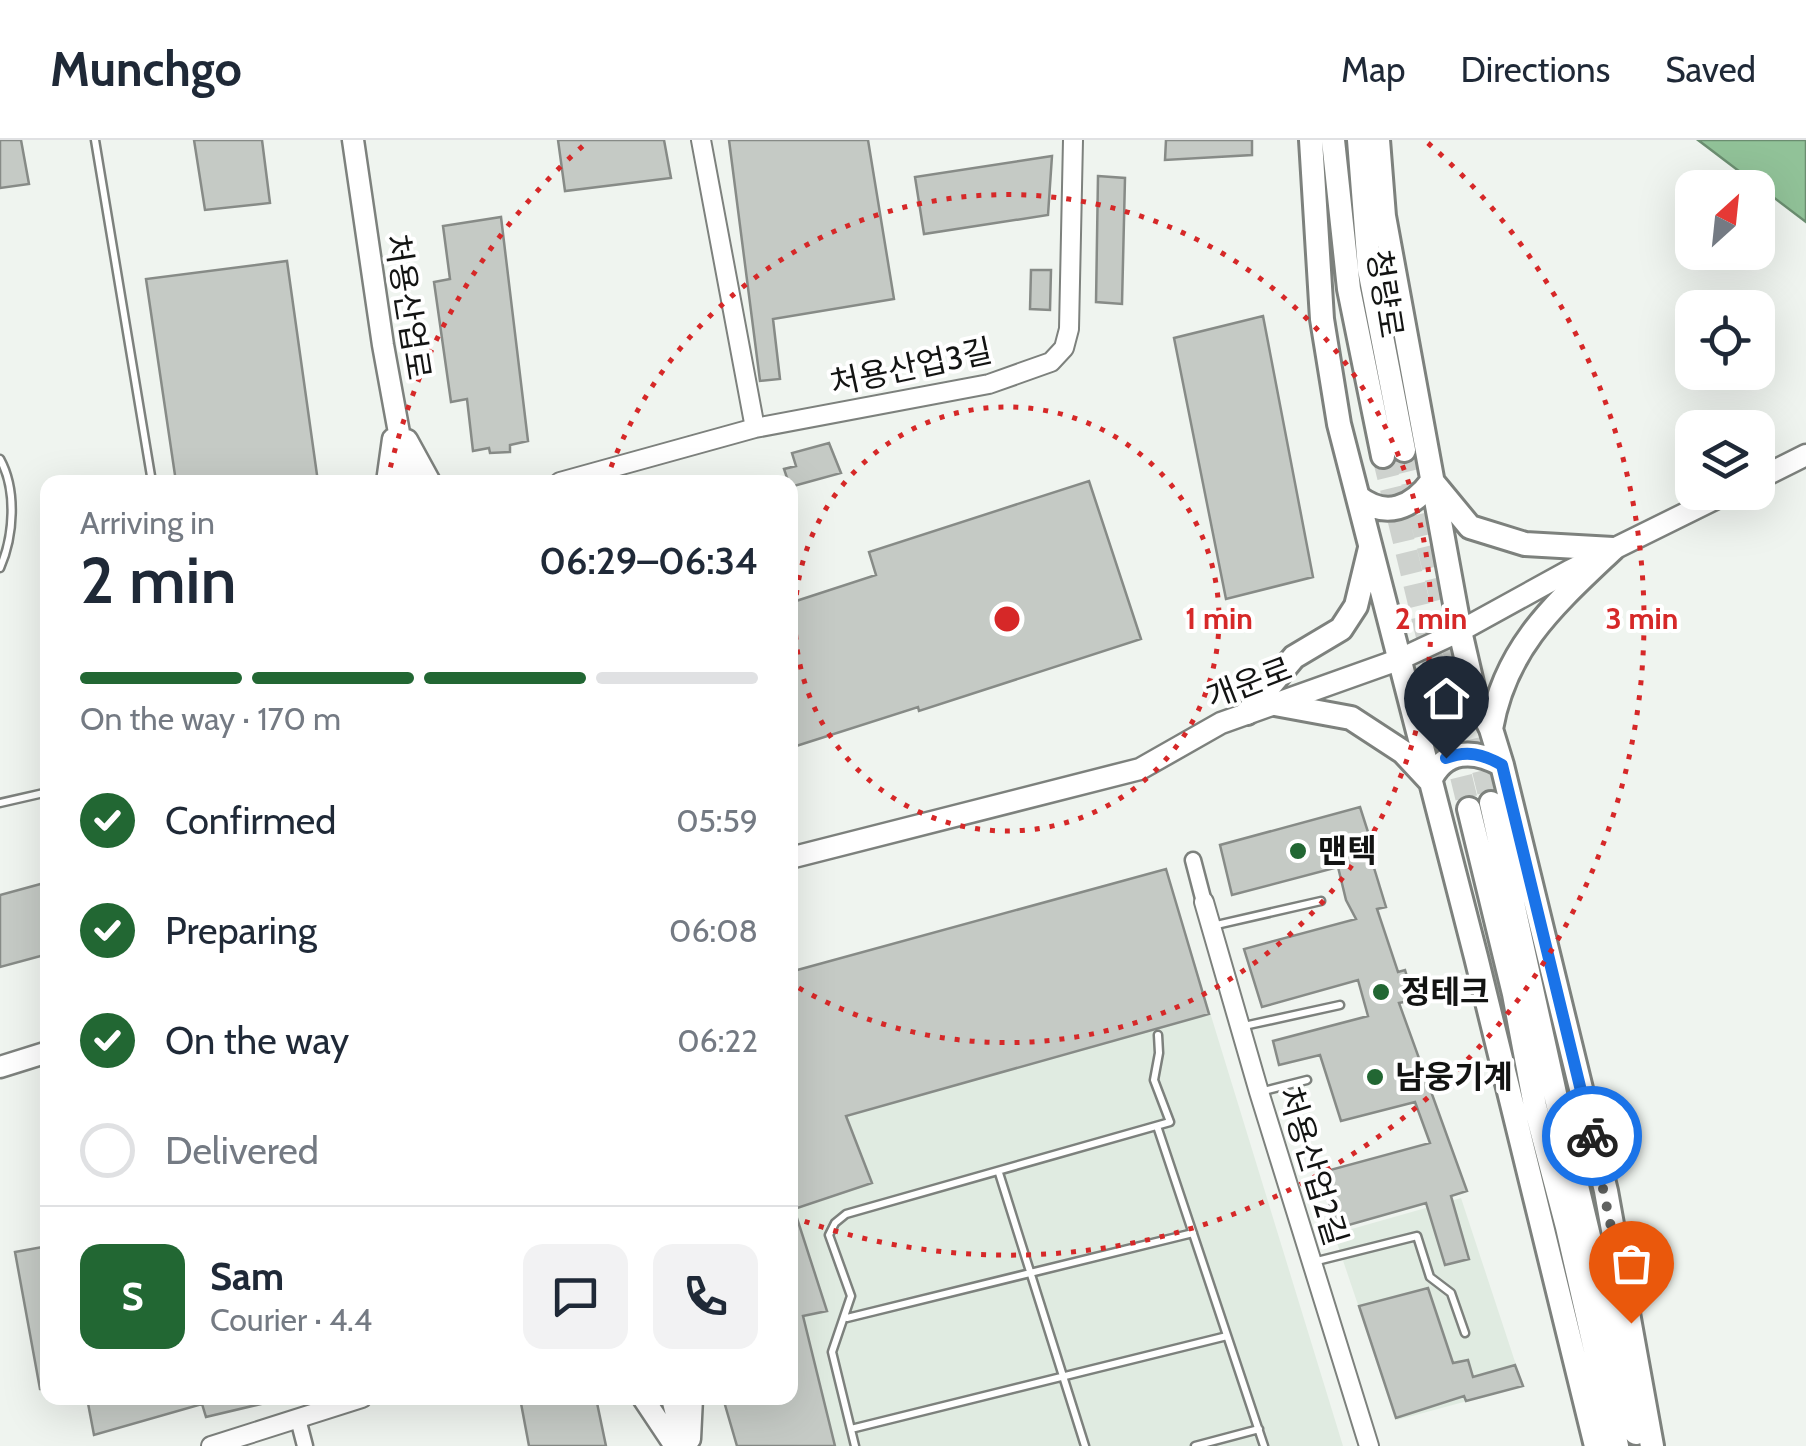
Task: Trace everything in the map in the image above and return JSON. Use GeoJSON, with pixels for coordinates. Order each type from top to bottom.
{"type":"FeatureCollection","features":[{"type":"Feature","properties":{"kind":"highway"},"geometry":{"type":"LineString","coordinates":[[1311,140],[1322,319],[1339,424],[1596,1446]]}},
{"type":"Feature","properties":{"kind":"highway","name":"청량로"},"geometry":{"type":"LineString","coordinates":[[1333,140],[1349,289],[1394,453],[1369,268],[1359,140]]}},
{"type":"Feature","properties":{"kind":"highway"},"geometry":{"type":"LineString","coordinates":[[1378,140],[1384,216],[1460,631],[1475,696],[1492,729],[1502,765],[1606,1192],[1652,1446]]}},
{"type":"Feature","properties":{"kind":"highway"},"geometry":{"type":"LineString","coordinates":[[1358,496],[1368,505],[1398,509],[1422,495],[1432,482]]}},
{"type":"Feature","properties":{"kind":"highway"},"geometry":{"type":"LineString","coordinates":[[1432,482],[1470,527],[1525,544],[1613,548]]}},
{"type":"Feature","properties":{"kind":"highway"},"geometry":{"type":"LineString","coordinates":[[1248,714],[1294,657],[1341,629],[1356,606],[1370,545]]}},
{"type":"Feature","properties":{"kind":"highway"},"geometry":{"type":"LineString","coordinates":[[1492,729],[1496,701],[1514,658],[1550,610],[1613,548]]}},
{"type":"Feature","properties":{"kind":"highway"},"geometry":{"type":"LineString","coordinates":[[1275,704],[1351,718],[1403,752],[1430,781]]}},
{"type":"Feature","properties":{"kind":"highway"},"geometry":{"type":"LineString","coordinates":[[1430,781],[1446,758],[1459,754],[1488,757],[1502,765]]}},
{"type":"Feature","properties":{"kind":"highway"},"geometry":{"type":"LineString","coordinates":[[1616,1446],[1567,1227],[1534,1106],[1480,806],[1556,1098],[1639,1446]]}},
{"type":"Feature","properties":{"kind":"main road","name":"처용산업로"},"geometry":{"type":"LineString","coordinates":[[353,140],[407,475]]}},
{"type":"Feature","properties":{"kind":"main road"},"geometry":{"type":"LineString","coordinates":[[388,475],[396,419]]}},
{"type":"Feature","properties":{"kind":"main road"},"geometry":{"type":"LineString","coordinates":[[396,419],[426,475]]}},
{"type":"Feature","properties":{"kind":"main road"},"geometry":{"type":"LineString","coordinates":[[1775,470],[1806,455]]}},
{"type":"Feature","properties":{"kind":"main road","name":"개운로"},"geometry":{"type":"LineString","coordinates":[[798,856],[1140,769],[1221,723],[1398,660],[1460,631],[1691,510]]}},
{"type":"Feature","properties":{"kind":"main road"},"geometry":{"type":"LineString","coordinates":[[0,1066],[40,1054]]}},
{"type":"Feature","properties":{"kind":"main road"},"geometry":{"type":"LineString","coordinates":[[649,1405],[675,1446]]}},
{"type":"Feature","properties":{"kind":"main road"},"geometry":{"type":"LineString","coordinates":[[674,1405],[686,1446]]}},
{"type":"Feature","properties":{"kind":"main road"},"geometry":{"type":"LineString","coordinates":[[686,1446],[691,1405]]}},
{"type":"Feature","properties":{"kind":"street"},"geometry":{"type":"LineString","coordinates":[[701,140],[755,428]]}},
{"type":"Feature","properties":{"kind":"street","name":"처용산업3길"},"geometry":{"type":"LineString","coordinates":[[585,475],[755,428],[990,384],[1051,362],[1064,348],[1069,329],[1073,140]]}},
{"type":"Feature","properties":{"kind":"street"},"geometry":{"type":"LineString","coordinates":[[1193,860],[1204,902]]}},
{"type":"Feature","properties":{"kind":"street","name":"처용산업2길"},"geometry":{"type":"LineString","coordinates":[[1204,902],[1368,1446]]}},
{"type":"Feature","properties":{"kind":"street"},"geometry":{"type":"LineString","coordinates":[[211,1446],[341,1405]]}},
{"type":"Feature","properties":{"kind":"street"},"geometry":{"type":"LineString","coordinates":[[298,1419],[305,1446]]}},
{"type":"Feature","properties":{"kind":"lane"},"geometry":{"type":"LineString","coordinates":[[95,140],[151,475]]}},
{"type":"Feature","properties":{"kind":"lane"},"geometry":{"type":"LineString","coordinates":[[0,459],[8,475],[10,526],[8,548],[0,568]]}},
{"type":"Feature","properties":{"kind":"lane"},"geometry":{"type":"LineString","coordinates":[[0,803],[40,794]]}},
{"type":"Feature","properties":{"kind":"lane"},"geometry":{"type":"LineString","coordinates":[[1211,926],[1321,901]]}},
{"type":"Feature","properties":{"kind":"lane"},"geometry":{"type":"LineString","coordinates":[[1240,1027],[1340,1004]]}},
{"type":"Feature","properties":{"kind":"lane"},"geometry":{"type":"LineString","coordinates":[[855,1446],[832,1352],[852,1296],[829,1235],[835,1224],[846,1214],[1170,1122],[1154,1080],[1158,1035]]}},
{"type":"Feature","properties":{"kind":"lane"},"geometry":{"type":"LineString","coordinates":[[1259,1092],[1307,1080]]}},
{"type":"Feature","properties":{"kind":"lane"},"geometry":{"type":"LineString","coordinates":[[1157,1126],[1264,1446]]}},
{"type":"Feature","properties":{"kind":"lane"},"geometry":{"type":"LineString","coordinates":[[1000,1172],[1085,1446]]}},
{"type":"Feature","properties":{"kind":"lane"},"geometry":{"type":"LineString","coordinates":[[846,1318],[1193,1234]]}},
{"type":"Feature","properties":{"kind":"lane"},"geometry":{"type":"LineString","coordinates":[[1312,1263],[1417,1236],[1430,1277],[1450,1293],[1465,1333]]}},
{"type":"Feature","properties":{"kind":"lane"},"geometry":{"type":"LineString","coordinates":[[851,1429],[1227,1336]]}},
{"type":"Feature","properties":{"kind":"lane"},"geometry":{"type":"LineString","coordinates":[[1195,1446],[1259,1429]]}},
{"type":"Feature","properties":{"kind":"shaded area"},"geometry":{"type":"Polygon","coordinates":[[[1698,140],[1806,140],[1806,222],[1775,198],[1775,170],[1738,170],[1698,140]]]}},
{"type":"Feature","properties":{"kind":"shaded area"},"geometry":{"type":"Polygon","coordinates":[[[1166,869],[1343,1446],[737,1446],[725,1405],[798,1405],[798,970],[1166,869]]]}},
{"type":"Feature","properties":{"kind":"shaded area"},"geometry":{"type":"Polygon","coordinates":[[[1461,1198],[1523,1386],[1397,1420],[1334,1234],[1461,1198]]]}},
{"type":"Feature","properties":{"kind":"building"},"geometry":{"type":"Polygon","coordinates":[[[0,140],[21,140],[29,184],[0,188],[0,140]]]}},
{"type":"Feature","properties":{"kind":"building"},"geometry":{"type":"Polygon","coordinates":[[[194,140],[262,140],[270,203],[205,210],[194,140]]]}},
{"type":"Feature","properties":{"kind":"building"},"geometry":{"type":"Polygon","coordinates":[[[558,140],[664,140],[671,178],[565,191],[558,140]]]}},
{"type":"Feature","properties":{"kind":"building"},"geometry":{"type":"Polygon","coordinates":[[[729,140],[868,140],[894,299],[773,319],[780,379],[760,381],[729,140]]]}},
{"type":"Feature","properties":{"kind":"building"},"geometry":{"type":"Polygon","coordinates":[[[1166,140],[1252,140],[1252,155],[1165,160],[1166,140]]]}},
{"type":"Feature","properties":{"kind":"building"},"geometry":{"type":"Polygon","coordinates":[[[1052,156],[1048,215],[924,234],[915,177],[1052,156]]]}},
{"type":"Feature","properties":{"kind":"building"},"geometry":{"type":"Polygon","coordinates":[[[1098,176],[1125,178],[1122,304],[1096,302],[1098,176]]]}},
{"type":"Feature","properties":{"kind":"building"},"geometry":{"type":"Polygon","coordinates":[[[501,217],[528,441],[510,445],[510,452],[490,453],[489,448],[473,451],[467,399],[451,402],[434,282],[450,279],[443,226],[501,217]]]}},
{"type":"Feature","properties":{"kind":"building"},"geometry":{"type":"Polygon","coordinates":[[[287,261],[317,475],[175,475],[146,279],[287,261]]]}},
{"type":"Feature","properties":{"kind":"building"},"geometry":{"type":"Polygon","coordinates":[[[1031,270],[1051,270],[1050,310],[1030,309],[1031,270]]]}},
{"type":"Feature","properties":{"kind":"building"},"geometry":{"type":"Polygon","coordinates":[[[1263,316],[1313,577],[1226,599],[1174,338],[1263,316]]]}},
{"type":"Feature","properties":{"kind":"building"},"geometry":{"type":"Polygon","coordinates":[[[829,443],[841,473],[798,485],[798,475],[786,475],[784,469],[796,466],[792,453],[829,443]]]}},
{"type":"Feature","properties":{"kind":"building"},"geometry":{"type":"Polygon","coordinates":[[[1089,481],[1141,639],[798,745],[798,600],[876,575],[869,552],[1089,481]]]}},
{"type":"Feature","properties":{"kind":"building"},"geometry":{"type":"Polygon","coordinates":[[[1360,807],[1386,907],[1377,909],[1398,972],[1405,970],[1414,1000],[1399,1003],[1467,1191],[1451,1196],[1469,1259],[1445,1265],[1426,1203],[1338,1228],[1319,1173],[1430,1143],[1415,1102],[1341,1121],[1320,1055],[1279,1065],[1273,1041],[1368,1016],[1358,980],[1262,1007],[1244,949],[1356,919],[1346,900],[1338,867],[1232,895],[1220,845],[1360,807]]]}},
{"type":"Feature","properties":{"kind":"building"},"geometry":{"type":"Polygon","coordinates":[[[1166,869],[1209,1014],[846,1116],[872,1183],[798,1208],[798,970],[1166,869]]]}},
{"type":"Feature","properties":{"kind":"building"},"geometry":{"type":"Polygon","coordinates":[[[40,884],[40,956],[0,967],[0,895],[40,884]]]}},
{"type":"Feature","properties":{"kind":"building"},"geometry":{"type":"Polygon","coordinates":[[[798,1221],[827,1311],[803,1316],[835,1446],[737,1446],[725,1405],[798,1405],[798,1221]]]}},
{"type":"Feature","properties":{"kind":"building"},"geometry":{"type":"Polygon","coordinates":[[[40,1247],[40,1389],[15,1252],[40,1247]]]}},
{"type":"Feature","properties":{"kind":"building"},"geometry":{"type":"Polygon","coordinates":[[[1428,1288],[1453,1363],[1468,1360],[1473,1377],[1515,1365],[1523,1386],[1466,1401],[1464,1396],[1396,1418],[1359,1306],[1428,1288]]]}},
{"type":"Feature","properties":{"kind":"building"},"geometry":{"type":"Polygon","coordinates":[[[88,1405],[199,1405],[94,1435],[88,1405]]]}},
{"type":"Feature","properties":{"kind":"building"},"geometry":{"type":"Polygon","coordinates":[[[202,1405],[257,1405],[206,1417],[202,1405]]]}},
{"type":"Feature","properties":{"kind":"building"},"geometry":{"type":"Polygon","coordinates":[[[521,1405],[597,1405],[606,1446],[529,1446],[521,1405]]]}},
{"type":"Feature","properties":{"kind":"tunnel"},"geometry":{"type":"LineString","coordinates":[[1404,450],[1491,803]]}},
{"type":"Feature","properties":{"kind":"tunnel"},"geometry":{"type":"LineString","coordinates":[[1383,456],[1469,809]]}},
{"type":"Feature","properties":{"kind":"way so far"},"geometry":{"type":"LineString","coordinates":[[1592,1136],[1631,1323]]}},
{"type":"Feature","properties":{"kind":"place","name":"맨텍"},"geometry":{"type":"Point","coordinates":[1298,851]}},
{"type":"Feature","properties":{"kind":"place","name":"정테크"},"geometry":{"type":"Point","coordinates":[1381,992]}},
{"type":"Feature","properties":{"kind":"place","name":"남웅기계"},"geometry":{"type":"Point","coordinates":[1375,1077]}},
{"type":"Feature","properties":{"kind":"route"},"geometry":{"type":"LineString","coordinates":[[1446,758],[1474,754],[1502,765],[1592,1136]]}}]}
